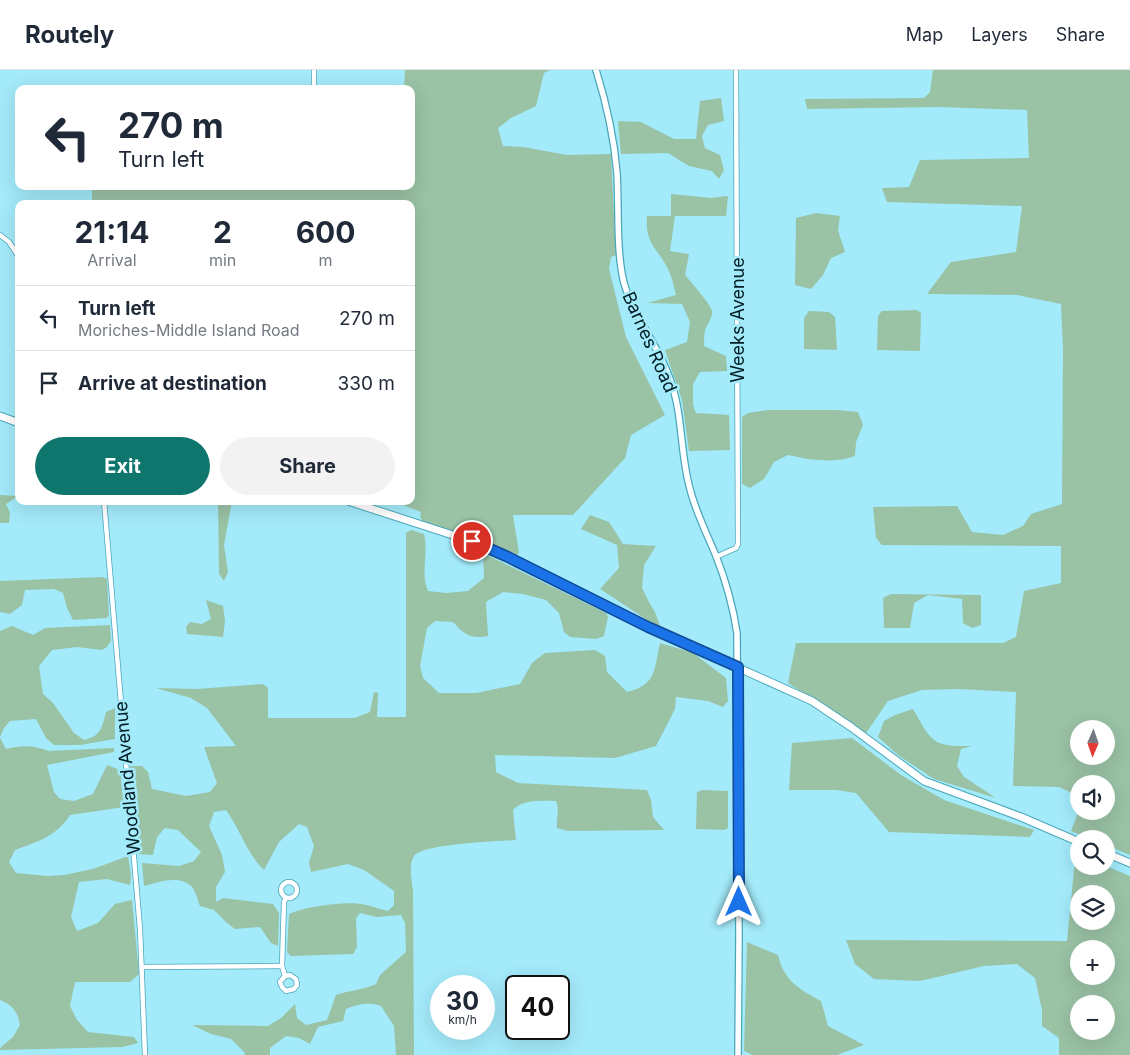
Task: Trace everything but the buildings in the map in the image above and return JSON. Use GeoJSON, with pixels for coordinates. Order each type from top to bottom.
{"type":"FeatureCollection","features":[{"type":"Feature","properties":{"kind":"main road"},"geometry":{"type":"LineString","coordinates":[[0,416],[15,422]]}},
{"type":"Feature","properties":{"kind":"main road"},"geometry":{"type":"LineString","coordinates":[[360,505],[484,546],[648,627],[812,701],[851,727],[924,781],[1021,817],[1070,838]]}},
{"type":"Feature","properties":{"kind":"main road"},"geometry":{"type":"LineString","coordinates":[[1115,857],[1130,863]]}},
{"type":"Feature","properties":{"kind":"street"},"geometry":{"type":"LineString","coordinates":[[314,70],[314,85]]}},
{"type":"Feature","properties":{"kind":"street","name":"Barnes Road"},"geometry":{"type":"LineString","coordinates":[[596,70],[607,104],[613,137],[624,281],[635,310],[659,354],[671,382],[689,487],[716,558],[734,617],[738,667]]}},
{"type":"Feature","properties":{"kind":"street","name":"Weeks Avenue"},"geometry":{"type":"LineString","coordinates":[[716,558],[736,548],[738,544],[736,70]]}},
{"type":"Feature","properties":{"kind":"street"},"geometry":{"type":"LineString","coordinates":[[0,235],[9,242],[15,251]]}},
{"type":"Feature","properties":{"kind":"street","name":"Woodland Avenue"},"geometry":{"type":"LineString","coordinates":[[104,505],[142,966],[145,1055]]}},
{"type":"Feature","properties":{"kind":"street"},"geometry":{"type":"LineString","coordinates":[[738,667],[738,1055]]}},
{"type":"Feature","properties":{"kind":"street"},"geometry":{"type":"LineString","coordinates":[[284,976],[282,966],[284,902],[286,898]]}},
{"type":"Feature","properties":{"kind":"street"},"geometry":{"type":"LineString","coordinates":[[142,966],[282,966]]}},
{"type":"Feature","properties":{"kind":"green space"},"geometry":{"type":"Polygon","coordinates":[[[405,70],[550,70],[544,73],[536,106],[511,118],[498,128],[503,146],[523,147],[567,155],[611,154],[616,255],[611,257],[609,269],[626,337],[665,415],[631,435],[625,458],[573,515],[513,515],[519,553],[517,555],[469,535],[424,523],[420,517],[421,512],[403,505],[415,505],[415,200],[92,200],[92,190],[415,190],[415,85],[404,85],[405,70]]]}},
{"type":"Feature","properties":{"kind":"green space"},"geometry":{"type":"Polygon","coordinates":[[[933,70],[1130,70],[1130,855],[1115,849],[1115,830],[1071,830],[1075,820],[1115,820],[1115,775],[1070,775],[1070,792],[1059,787],[1013,786],[1016,692],[958,689],[922,690],[888,701],[866,733],[788,683],[796,643],[1003,643],[1016,637],[1024,591],[1061,583],[1061,546],[882,545],[876,538],[873,507],[957,506],[972,532],[1003,535],[1023,526],[1031,514],[1062,504],[1063,349],[1061,304],[1017,295],[927,294],[951,262],[1016,252],[1022,206],[887,202],[882,188],[909,187],[920,160],[1029,158],[1027,110],[940,107],[807,109],[805,99],[924,98],[930,92],[933,70]]]}},
{"type":"Feature","properties":{"kind":"green space"},"geometry":{"type":"Polygon","coordinates":[[[721,98],[724,121],[708,125],[702,136],[705,148],[720,155],[724,170],[719,179],[712,171],[689,166],[668,153],[621,154],[618,121],[641,122],[674,139],[696,139],[700,101],[721,98]]]}},
{"type":"Feature","properties":{"kind":"green space"},"geometry":{"type":"Polygon","coordinates":[[[671,194],[711,198],[728,196],[726,216],[675,216],[670,251],[689,254],[685,275],[705,299],[712,311],[711,319],[705,330],[704,346],[726,356],[727,371],[700,372],[693,384],[693,405],[696,413],[729,415],[730,450],[689,451],[682,400],[665,350],[687,342],[690,322],[682,304],[647,303],[676,295],[669,272],[650,240],[647,226],[647,216],[671,216],[671,194]]]}},
{"type":"Feature","properties":{"kind":"green space"},"geometry":{"type":"Polygon","coordinates":[[[816,213],[840,216],[838,230],[845,252],[831,258],[823,275],[811,289],[795,285],[796,218],[816,213]]]}},
{"type":"Feature","properties":{"kind":"green space"},"geometry":{"type":"Polygon","coordinates":[[[917,310],[921,313],[920,351],[877,350],[878,316],[882,311],[917,310]]]}},
{"type":"Feature","properties":{"kind":"green space"},"geometry":{"type":"Polygon","coordinates":[[[809,311],[829,312],[835,317],[837,350],[804,349],[804,318],[809,311]]]}},
{"type":"Feature","properties":{"kind":"green space"},"geometry":{"type":"Polygon","coordinates":[[[768,410],[837,410],[858,412],[863,425],[856,442],[855,456],[830,461],[788,455],[774,462],[764,479],[750,488],[742,484],[742,417],[748,413],[768,410]]]}},
{"type":"Feature","properties":{"kind":"green space"},"geometry":{"type":"Polygon","coordinates":[[[0,495],[15,496],[15,498],[6,504],[10,513],[9,523],[0,523],[0,495]]]}},
{"type":"Feature","properties":{"kind":"green space"},"geometry":{"type":"Polygon","coordinates":[[[218,505],[231,505],[224,545],[228,572],[224,581],[219,574],[218,505]]]}},
{"type":"Feature","properties":{"kind":"green space"},"geometry":{"type":"Polygon","coordinates":[[[590,515],[609,522],[623,544],[656,546],[644,565],[642,588],[655,612],[661,629],[600,589],[619,568],[617,545],[581,529],[590,515]]]}},
{"type":"Feature","properties":{"kind":"green space"},"geometry":{"type":"Polygon","coordinates":[[[411,530],[424,534],[426,548],[425,577],[428,591],[446,593],[468,591],[484,578],[483,553],[606,613],[608,617],[604,636],[596,639],[570,637],[564,632],[559,613],[546,600],[523,594],[503,592],[486,602],[488,636],[477,637],[468,635],[453,622],[435,621],[427,628],[420,666],[423,678],[439,693],[476,693],[520,684],[532,663],[545,653],[595,650],[605,656],[607,672],[627,692],[637,689],[649,680],[655,668],[660,643],[693,653],[726,678],[728,701],[723,707],[708,701],[676,697],[675,709],[656,746],[615,758],[495,755],[496,772],[518,783],[647,790],[651,800],[653,817],[664,830],[568,831],[557,828],[558,808],[556,801],[533,801],[517,806],[513,810],[516,840],[445,846],[420,852],[414,856],[411,878],[413,891],[414,1055],[396,1055],[394,1026],[381,1006],[368,1004],[346,1009],[343,1021],[318,1027],[310,1044],[299,1038],[286,1036],[270,1048],[270,1055],[244,1055],[245,1053],[231,1039],[211,1034],[192,1025],[268,1026],[281,1018],[295,1004],[297,1018],[306,1025],[327,1020],[336,995],[376,984],[380,975],[406,952],[405,923],[401,915],[377,917],[360,913],[356,918],[357,947],[353,954],[291,956],[287,952],[289,914],[314,907],[345,903],[354,903],[388,911],[394,905],[394,891],[364,870],[348,864],[311,872],[309,862],[314,846],[307,827],[299,824],[279,842],[264,870],[253,857],[226,810],[214,812],[209,826],[222,855],[225,872],[216,887],[216,902],[223,898],[273,904],[279,913],[278,946],[271,943],[260,927],[235,929],[214,910],[200,906],[196,894],[187,883],[169,880],[144,886],[142,863],[179,866],[194,861],[201,852],[178,830],[165,828],[157,837],[153,855],[139,854],[130,766],[142,766],[148,772],[152,789],[186,796],[210,792],[217,783],[204,747],[236,746],[207,708],[191,698],[156,688],[197,689],[263,684],[268,688],[268,718],[355,718],[370,712],[374,692],[378,693],[377,717],[406,717],[406,533],[411,530]]]}},
{"type":"Feature","properties":{"kind":"green space"},"geometry":{"type":"Polygon","coordinates":[[[103,577],[107,579],[109,616],[106,618],[73,620],[63,593],[54,589],[25,590],[22,605],[10,614],[0,612],[0,581],[103,577]]]}},
{"type":"Feature","properties":{"kind":"green space"},"geometry":{"type":"Polygon","coordinates":[[[891,594],[981,595],[981,625],[972,628],[963,623],[962,599],[928,595],[914,603],[910,628],[884,628],[883,598],[891,594]]]}},
{"type":"Feature","properties":{"kind":"green space"},"geometry":{"type":"Polygon","coordinates":[[[206,600],[223,606],[225,621],[223,637],[187,634],[186,627],[190,622],[202,624],[211,619],[206,600]]]}},
{"type":"Feature","properties":{"kind":"green space"},"geometry":{"type":"Polygon","coordinates":[[[110,625],[111,641],[102,650],[77,647],[52,650],[39,666],[43,694],[53,703],[74,733],[84,740],[94,736],[102,727],[106,712],[115,708],[115,739],[80,745],[54,745],[46,738],[36,719],[10,721],[0,737],[0,631],[12,626],[33,635],[45,628],[110,625]]]}},
{"type":"Feature","properties":{"kind":"green space"},"geometry":{"type":"Polygon","coordinates":[[[913,709],[929,735],[935,740],[949,745],[972,746],[961,749],[957,766],[964,777],[996,798],[934,779],[898,755],[878,737],[884,721],[913,709]]]}},
{"type":"Feature","properties":{"kind":"green space"},"geometry":{"type":"Polygon","coordinates":[[[0,738],[6,749],[23,746],[49,751],[114,748],[114,752],[47,765],[54,792],[60,799],[74,801],[93,794],[107,765],[120,770],[124,807],[70,815],[53,833],[39,841],[15,850],[9,862],[16,873],[48,876],[93,869],[128,856],[131,875],[130,885],[107,879],[79,882],[71,917],[77,931],[98,923],[115,904],[132,900],[139,974],[130,982],[75,982],[70,1006],[77,1020],[88,1032],[134,1037],[138,1043],[123,1047],[0,1050],[13,1037],[20,1025],[14,1009],[0,1000],[0,738]]]}},
{"type":"Feature","properties":{"kind":"green space"},"geometry":{"type":"Polygon","coordinates":[[[852,738],[901,775],[944,800],[1034,830],[1030,837],[889,832],[856,793],[836,790],[789,790],[792,743],[852,738]]]}},
{"type":"Feature","properties":{"kind":"green space"},"geometry":{"type":"Polygon","coordinates":[[[702,790],[728,791],[728,828],[724,830],[696,829],[697,792],[702,790]]]}},
{"type":"Feature","properties":{"kind":"green space"},"geometry":{"type":"Polygon","coordinates":[[[1115,870],[1130,876],[1130,1055],[1059,1055],[1059,1038],[1042,1026],[1042,1010],[1035,978],[1017,964],[984,966],[920,981],[874,979],[855,964],[846,940],[1067,941],[1070,911],[1070,930],[1115,930],[1115,885],[1073,885],[1074,875],[1115,875],[1115,870]]]}},
{"type":"Feature","properties":{"kind":"green space"},"geometry":{"type":"Polygon","coordinates":[[[747,942],[778,955],[788,978],[799,988],[821,1001],[828,1026],[864,1045],[837,1055],[753,1055],[744,1051],[747,942]]]}},
{"type":"Feature","properties":{"kind":"route"},"geometry":{"type":"LineString","coordinates":[[472,541],[648,627],[738,667],[739,902]]}}]}
